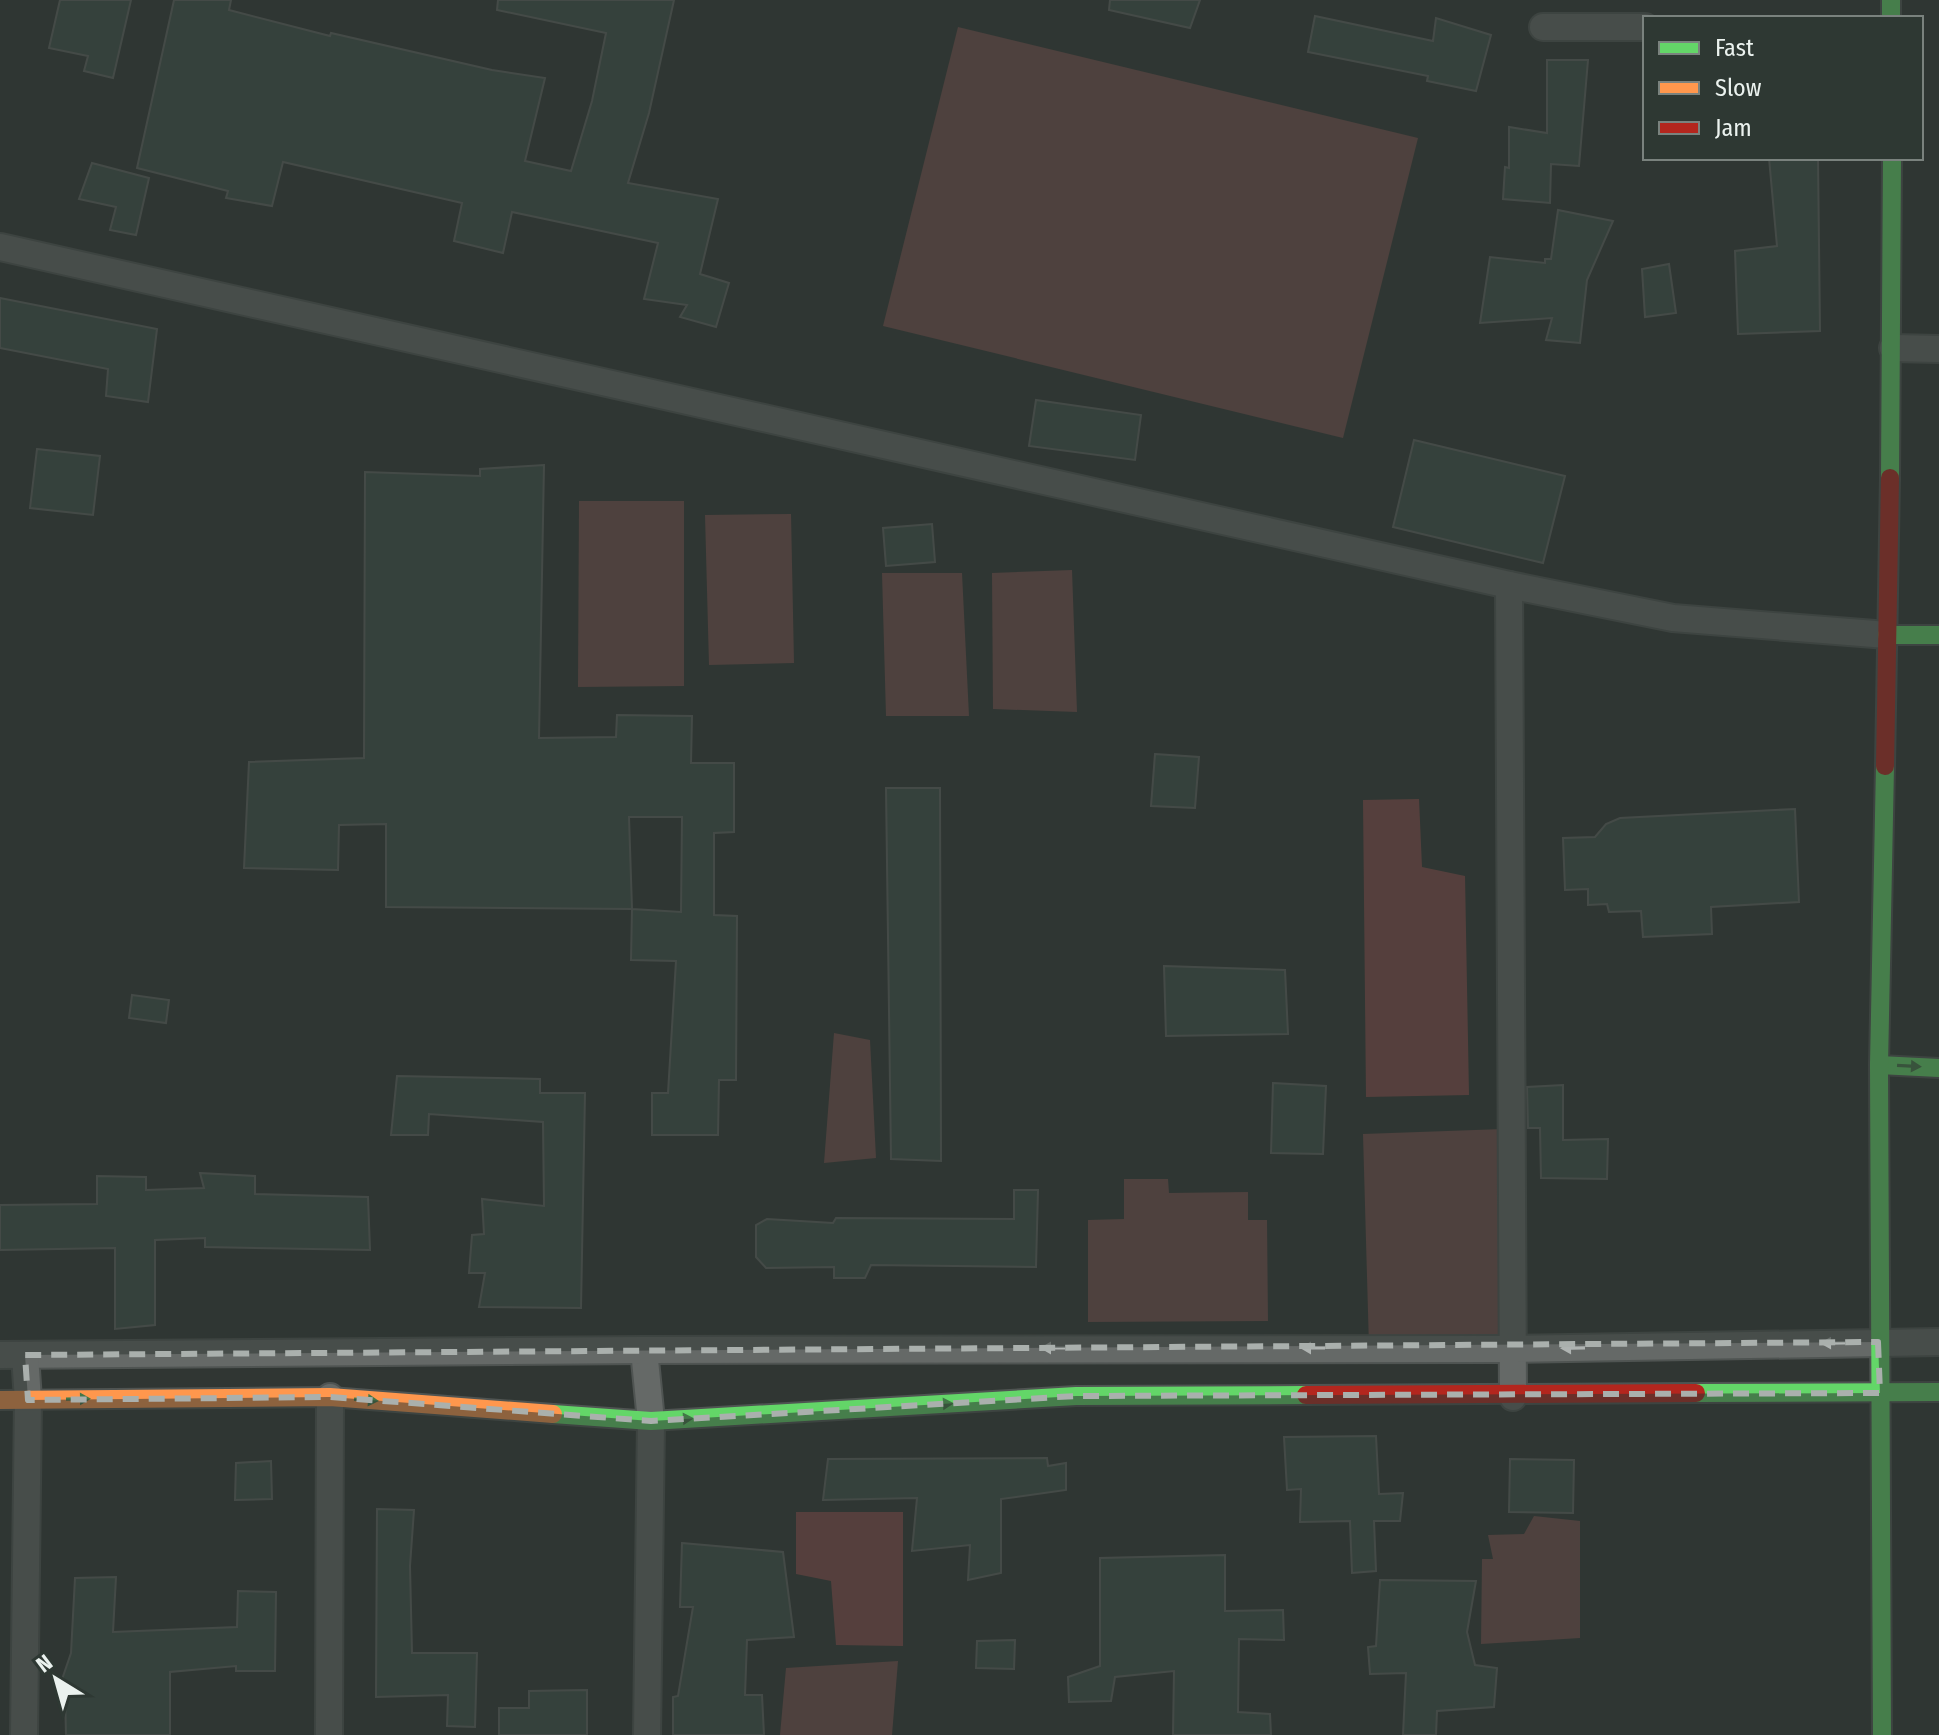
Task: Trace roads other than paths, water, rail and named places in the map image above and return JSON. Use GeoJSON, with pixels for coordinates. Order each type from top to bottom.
{"type":"FeatureCollection","features":[{"type":"Feature","properties":{"kind":"street"},"geometry":{"type":"LineString","coordinates":[[1543,27],[1643,27]]}},
{"type":"Feature","properties":{"kind":"street"},"geometry":{"type":"LineString","coordinates":[[1882,1735],[1879,1065],[1893,348],[1892,160]]}},
{"type":"Feature","properties":{"kind":"street"},"geometry":{"type":"LineString","coordinates":[[0,247],[1509,585],[1673,618],[1887,635],[1939,635]]}},
{"type":"Feature","properties":{"kind":"street"},"geometry":{"type":"LineString","coordinates":[[1893,348],[1939,349]]}},
{"type":"Feature","properties":{"kind":"street"},"geometry":{"type":"LineString","coordinates":[[1509,585],[1513,1397]]}},
{"type":"Feature","properties":{"kind":"street"},"geometry":{"type":"LineString","coordinates":[[1879,1065],[1939,1068]]}},
{"type":"Feature","properties":{"kind":"street"},"geometry":{"type":"LineString","coordinates":[[24,1735],[28,1400],[12,1355],[644,1350],[1514,1349],[1939,1342]]}},
{"type":"Feature","properties":{"kind":"street"},"geometry":{"type":"LineString","coordinates":[[644,1350],[651,1421],[647,1735]]}},
{"type":"Feature","properties":{"kind":"street"},"geometry":{"type":"LineString","coordinates":[[0,1400],[330,1397],[651,1421],[1076,1396],[1365,1393],[1513,1397],[1939,1392]]}},
{"type":"Feature","properties":{"kind":"street"},"geometry":{"type":"LineString","coordinates":[[329,1735],[330,1397]]}}]}
